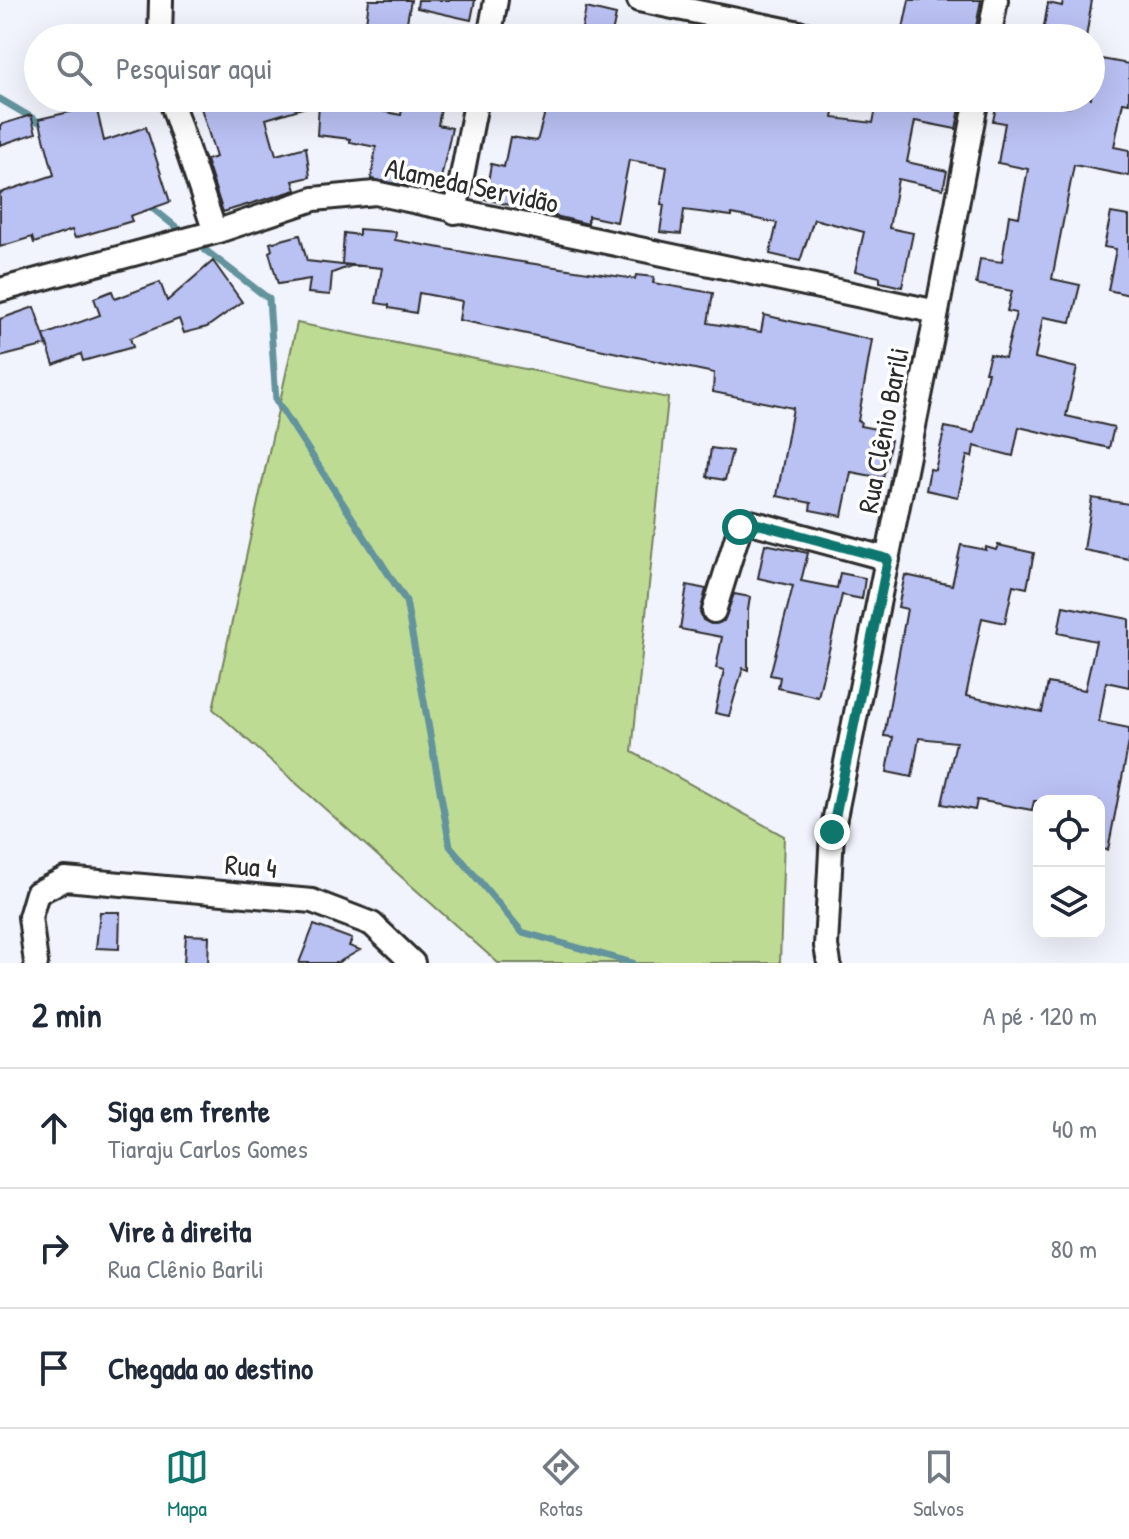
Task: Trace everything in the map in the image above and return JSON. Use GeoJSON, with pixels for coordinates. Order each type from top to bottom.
{"type":"FeatureCollection","features":[{"type":"Feature","properties":{"kind":"street"},"geometry":{"type":"LineString","coordinates":[[160,24],[161,0]]}},
{"type":"Feature","properties":{"kind":"street"},"geometry":{"type":"LineString","coordinates":[[492,24],[496,0]]}},
{"type":"Feature","properties":{"kind":"street"},"geometry":{"type":"LineString","coordinates":[[639,0],[756,24]]}},
{"type":"Feature","properties":{"kind":"street"},"geometry":{"type":"LineString","coordinates":[[992,24],[996,0]]}},
{"type":"Feature","properties":{"kind":"street"},"geometry":{"type":"LineString","coordinates":[[175,112],[215,232]]}},
{"type":"Feature","properties":{"kind":"street"},"geometry":{"type":"LineString","coordinates":[[455,212],[474,112]]}},
{"type":"Feature","properties":{"kind":"street","name":"Rua Clênio Barili"},"geometry":{"type":"LineString","coordinates":[[829,963],[826,946],[832,832],[974,112]]}},
{"type":"Feature","properties":{"kind":"street","name":"Alameda Servidão"},"geometry":{"type":"LineString","coordinates":[[0,290],[215,232],[314,199],[375,193],[937,312]]}},
{"type":"Feature","properties":{"kind":"street"},"geometry":{"type":"LineString","coordinates":[[714,611],[740,527],[747,521],[888,559]]}},
{"type":"Feature","properties":{"kind":"street","name":"Rua 4"},"geometry":{"type":"LineString","coordinates":[[36,963],[30,917],[37,893],[65,879],[312,901],[372,924],[413,963]]}},
{"type":"Feature","properties":{"kind":"green space"},"geometry":{"type":"Polygon","coordinates":[[[297,323],[668,398],[632,752],[784,836],[780,963],[498,963],[213,709],[297,323]]]}},
{"type":"Feature","properties":{"kind":"building"},"geometry":{"type":"Polygon","coordinates":[[[369,0],[411,0],[407,24],[366,24],[369,0]]]}},
{"type":"Feature","properties":{"kind":"building"},"geometry":{"type":"Polygon","coordinates":[[[418,0],[475,0],[471,20],[417,8],[418,0]]]}},
{"type":"Feature","properties":{"kind":"building"},"geometry":{"type":"Polygon","coordinates":[[[909,0],[981,0],[977,24],[904,24],[909,0]]]}},
{"type":"Feature","properties":{"kind":"building"},"geometry":{"type":"Polygon","coordinates":[[[1063,0],[1092,0],[1088,24],[1044,24],[1048,3],[1062,6],[1063,0]]]}},
{"type":"Feature","properties":{"kind":"building"},"geometry":{"type":"Polygon","coordinates":[[[586,8],[616,15],[614,24],[583,24],[586,8]]]}},
{"type":"Feature","properties":{"kind":"building"},"geometry":{"type":"Polygon","coordinates":[[[1105,60],[1129,64],[1129,103],[1123,102],[1114,147],[1129,150],[1129,176],[1074,165],[1052,279],[1080,285],[1071,322],[1043,317],[1035,358],[1077,368],[1066,416],[1114,427],[1109,448],[1019,427],[1013,456],[974,446],[972,457],[967,456],[958,497],[926,490],[930,469],[935,470],[945,427],[974,433],[990,354],[1005,358],[1016,313],[1007,311],[1012,291],[976,284],[980,259],[1002,262],[1009,215],[1019,217],[1028,169],[998,163],[1005,123],[993,121],[995,112],[1105,112],[1105,60]]]}},
{"type":"Feature","properties":{"kind":"building"},"geometry":{"type":"Polygon","coordinates":[[[70,112],[97,112],[104,141],[146,127],[170,202],[130,216],[132,221],[75,238],[72,230],[34,243],[32,237],[0,247],[0,193],[54,175],[39,119],[70,112]]]}},
{"type":"Feature","properties":{"kind":"building"},"geometry":{"type":"Polygon","coordinates":[[[202,112],[289,112],[266,119],[276,155],[306,147],[310,177],[293,181],[296,190],[223,212],[206,160],[216,157],[202,112]]]}},
{"type":"Feature","properties":{"kind":"building"},"geometry":{"type":"Polygon","coordinates":[[[318,112],[386,112],[401,115],[402,112],[440,112],[438,125],[452,128],[438,192],[371,179],[376,147],[350,142],[350,139],[317,135],[318,112]]]}},
{"type":"Feature","properties":{"kind":"building"},"geometry":{"type":"Polygon","coordinates":[[[545,112],[834,112],[833,118],[873,123],[875,112],[959,112],[956,129],[915,121],[907,162],[947,171],[943,189],[898,179],[889,228],[913,233],[902,287],[855,271],[864,232],[814,219],[800,261],[770,254],[777,223],[732,214],[684,210],[681,234],[660,232],[667,167],[629,160],[617,222],[588,216],[588,224],[485,199],[491,164],[504,167],[510,137],[537,141],[545,112]]]}},
{"type":"Feature","properties":{"kind":"building"},"geometry":{"type":"Polygon","coordinates":[[[31,115],[36,133],[0,145],[0,125],[31,115]]]}},
{"type":"Feature","properties":{"kind":"building"},"geometry":{"type":"Polygon","coordinates":[[[1111,213],[1129,216],[1129,295],[1108,290],[1116,249],[1104,247],[1111,213]]]}},
{"type":"Feature","properties":{"kind":"building"},"geometry":{"type":"Polygon","coordinates":[[[359,229],[396,232],[395,240],[515,261],[635,279],[636,275],[654,277],[653,283],[713,293],[708,323],[761,332],[764,315],[872,340],[858,421],[861,422],[860,426],[881,430],[879,438],[891,440],[883,478],[851,472],[842,516],[810,510],[811,503],[777,496],[793,408],[713,392],[714,373],[459,320],[462,301],[419,293],[416,313],[376,303],[382,268],[342,264],[344,233],[359,235],[359,229]]]}},
{"type":"Feature","properties":{"kind":"building"},"geometry":{"type":"Polygon","coordinates":[[[300,235],[307,261],[351,266],[332,273],[330,295],[308,293],[310,279],[278,284],[269,252],[272,250],[270,243],[300,235]]]}},
{"type":"Feature","properties":{"kind":"building"},"geometry":{"type":"Polygon","coordinates":[[[213,261],[242,302],[207,327],[184,333],[179,319],[130,338],[133,347],[83,361],[81,354],[54,365],[44,335],[100,315],[94,298],[112,291],[115,299],[160,282],[167,301],[213,261]]]}},
{"type":"Feature","properties":{"kind":"building"},"geometry":{"type":"Polygon","coordinates":[[[34,307],[47,345],[0,357],[0,319],[34,307]]]}},
{"type":"Feature","properties":{"kind":"building"},"geometry":{"type":"Polygon","coordinates":[[[711,448],[732,451],[725,480],[707,477],[711,448]]]}},
{"type":"Feature","properties":{"kind":"building"},"geometry":{"type":"Polygon","coordinates":[[[1092,498],[1129,504],[1129,559],[1084,550],[1092,498]]]}},
{"type":"Feature","properties":{"kind":"building"},"geometry":{"type":"Polygon","coordinates":[[[765,544],[808,553],[801,581],[837,588],[840,573],[865,578],[862,599],[842,595],[818,697],[778,688],[780,677],[770,675],[793,586],[758,578],[765,544]]]}},
{"type":"Feature","properties":{"kind":"building"},"geometry":{"type":"Polygon","coordinates":[[[961,545],[996,550],[998,545],[1034,553],[1027,588],[1013,585],[1005,623],[982,618],[966,696],[1042,712],[1048,683],[1085,690],[1096,641],[1058,633],[1063,606],[1129,619],[1129,687],[1106,682],[1099,722],[1129,728],[1108,850],[1105,850],[1105,795],[1033,795],[1032,810],[977,800],[975,810],[942,804],[956,742],[919,738],[912,777],[887,772],[893,737],[884,736],[907,609],[898,607],[905,575],[952,585],[961,545]]]}},
{"type":"Feature","properties":{"kind":"building"},"geometry":{"type":"Polygon","coordinates":[[[687,585],[706,589],[700,613],[703,620],[711,624],[724,621],[734,594],[750,597],[748,670],[743,668],[729,716],[715,713],[724,670],[716,668],[722,637],[680,629],[687,585]]]}},
{"type":"Feature","properties":{"kind":"building"},"geometry":{"type":"Polygon","coordinates":[[[100,912],[120,912],[119,949],[96,948],[100,912]]]}},
{"type":"Feature","properties":{"kind":"building"},"geometry":{"type":"Polygon","coordinates":[[[314,925],[352,939],[349,946],[360,950],[337,963],[299,963],[314,925]]]}},
{"type":"Feature","properties":{"kind":"building"},"geometry":{"type":"Polygon","coordinates":[[[186,935],[209,936],[208,963],[184,963],[186,935]]]}},
{"type":"Feature","properties":{"kind":"waterway"},"geometry":{"type":"LineString","coordinates":[[0,99],[44,125]]}},
{"type":"Feature","properties":{"kind":"waterway"},"geometry":{"type":"LineString","coordinates":[[146,203],[186,235]]}},
{"type":"Feature","properties":{"kind":"waterway"},"geometry":{"type":"LineString","coordinates":[[196,243],[269,299],[276,400],[406,601],[450,846],[522,932],[633,963]]}},
{"type":"Feature","properties":{"kind":"route"},"geometry":{"type":"LineString","coordinates":[[740,527],[747,521],[888,559],[832,832]]}}]}
